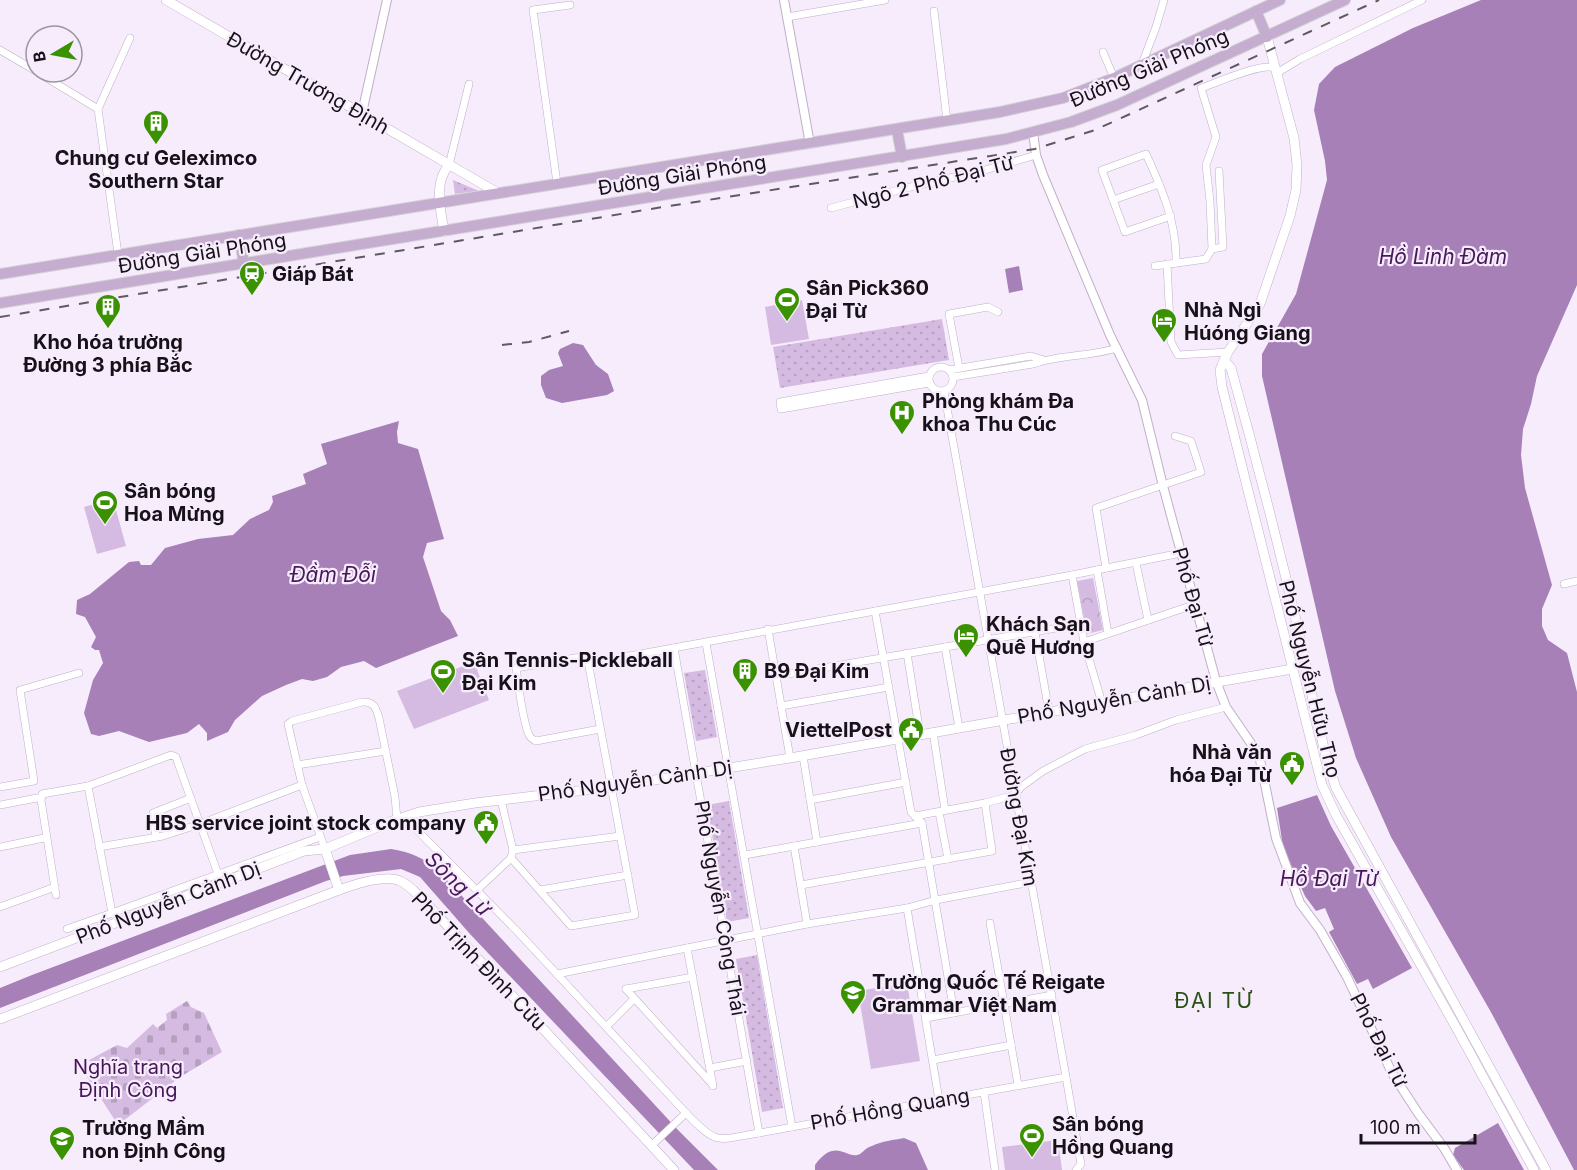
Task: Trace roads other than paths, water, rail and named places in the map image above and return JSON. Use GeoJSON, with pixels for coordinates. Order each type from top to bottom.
{"type":"FeatureCollection","features":[{"type":"Feature","properties":{"kind":"main road","name":"Đường Trương Định"},"geometry":{"type":"LineString","coordinates":[[166,0],[498,193]]}},
{"type":"Feature","properties":{"kind":"main road","name":"Đường Giải Phóng"},"geometry":{"type":"LineString","coordinates":[[0,274],[1000,112],[1063,98],[1114,78],[1280,0]]}},
{"type":"Feature","properties":{"kind":"main road","name":"Đường Giải Phóng"},"geometry":{"type":"LineString","coordinates":[[0,303],[902,158],[1006,139],[1071,122],[1117,105],[1345,0]]}},
{"type":"Feature","properties":{"kind":"main road"},"geometry":{"type":"LineString","coordinates":[[1226,356],[1260,304],[1290,216],[1296,190],[1298,165],[1294,138],[1267,37],[1256,12]]}},
{"type":"Feature","properties":{"kind":"main road"},"geometry":{"type":"LineString","coordinates":[[897,130],[902,158]]}},
{"type":"Feature","properties":{"kind":"main road"},"geometry":{"type":"LineString","coordinates":[[444,232],[438,196],[445,169],[449,165]]}},
{"type":"Feature","properties":{"kind":"main road"},"geometry":{"type":"LineString","coordinates":[[239,235],[244,264]]}},
{"type":"Feature","properties":{"kind":"main road","name":"Phố Nguyễn Hữu Thọ"},"geometry":{"type":"LineString","coordinates":[[1226,356],[1257,465],[1329,768],[1336,788],[1546,1170]]}},
{"type":"Feature","properties":{"kind":"main road","name":"Phố Nguyễn Hữu Thọ"},"geometry":{"type":"LineString","coordinates":[[1226,356],[1220,370],[1222,387],[1322,785],[1336,815],[1534,1170]]}},
{"type":"Feature","properties":{"kind":"main road","name":"Phố Nguyễn Cảnh Dị"},"geometry":{"type":"LineString","coordinates":[[0,967],[304,851],[326,854],[397,819],[419,812],[611,787],[790,758],[1292,669]]}},
{"type":"Feature","properties":{"kind":"main road"},"geometry":{"type":"LineString","coordinates":[[326,854],[338,886]]}},
{"type":"Feature","properties":{"kind":"main road","name":"Phố Trịnh Đình Cửu"},"geometry":{"type":"LineString","coordinates":[[0,1019],[338,886],[391,878],[402,881],[442,920],[655,1143],[674,1170]]}},
{"type":"Feature","properties":{"kind":"street"},"geometry":{"type":"LineString","coordinates":[[362,113],[387,0]]}},
{"type":"Feature","properties":{"kind":"street"},"geometry":{"type":"LineString","coordinates":[[784,0],[810,144]]}},
{"type":"Feature","properties":{"kind":"street"},"geometry":{"type":"LineString","coordinates":[[786,17],[885,0]]}},
{"type":"Feature","properties":{"kind":"street"},"geometry":{"type":"LineString","coordinates":[[1142,64],[1164,0]]}},
{"type":"Feature","properties":{"kind":"street"},"geometry":{"type":"LineString","coordinates":[[1155,266],[1206,259],[1212,249],[1206,165],[1216,137],[1201,88],[1268,66],[1276,70],[1422,0]]}},
{"type":"Feature","properties":{"kind":"street"},"geometry":{"type":"LineString","coordinates":[[557,183],[533,10],[570,5]]}},
{"type":"Feature","properties":{"kind":"street"},"geometry":{"type":"LineString","coordinates":[[933,11],[947,122]]}},
{"type":"Feature","properties":{"kind":"street"},"geometry":{"type":"LineString","coordinates":[[118,254],[98,109],[130,38]]}},
{"type":"Feature","properties":{"kind":"street"},"geometry":{"type":"LineString","coordinates":[[0,50],[24,64]]}},
{"type":"Feature","properties":{"kind":"street"},"geometry":{"type":"LineString","coordinates":[[1103,52],[1114,78]]}},
{"type":"Feature","properties":{"kind":"street"},"geometry":{"type":"LineString","coordinates":[[57,84],[98,109]]}},
{"type":"Feature","properties":{"kind":"street"},"geometry":{"type":"LineString","coordinates":[[449,165],[469,84]]}},
{"type":"Feature","properties":{"kind":"street","name":"Phố Đại Từ"},"geometry":{"type":"LineString","coordinates":[[1033,132],[1036,155],[1081,268],[1142,400],[1216,681],[1226,707],[1259,755],[1276,838],[1300,903],[1320,930],[1347,977],[1392,1073],[1457,1170]]}},
{"type":"Feature","properties":{"kind":"street"},"geometry":{"type":"LineString","coordinates":[[1171,216],[1125,232],[1102,170],[1146,154],[1171,216],[1177,245],[1176,263]]}},
{"type":"Feature","properties":{"kind":"street","name":"Ngõ 2 Phố Đại Từ"},"geometry":{"type":"LineString","coordinates":[[831,208],[1036,155]]}},
{"type":"Feature","properties":{"kind":"street"},"geometry":{"type":"LineString","coordinates":[[1212,249],[1223,247],[1219,171]]}},
{"type":"Feature","properties":{"kind":"street"},"geometry":{"type":"LineString","coordinates":[[1113,200],[1160,184]]}},
{"type":"Feature","properties":{"kind":"street"},"geometry":{"type":"LineString","coordinates":[[1167,264],[1169,325],[1174,350],[1178,355],[1226,356]]}},
{"type":"Feature","properties":{"kind":"street"},"geometry":{"type":"LineString","coordinates":[[959,368],[950,314],[988,307],[998,312]]}},
{"type":"Feature","properties":{"kind":"street"},"geometry":{"type":"LineString","coordinates":[[781,405],[929,379],[938,367],[951,374],[1033,364],[1117,348]]}},
{"type":"Feature","properties":{"kind":"street"},"geometry":{"type":"LineString","coordinates":[[951,374],[959,368],[1031,356],[1045,360]]}},
{"type":"Feature","properties":{"kind":"street"},"geometry":{"type":"LineString","coordinates":[[929,379],[937,391],[944,391],[952,384],[951,374]]}},
{"type":"Feature","properties":{"kind":"street","name":"Đường Đại Kim"},"geometry":{"type":"LineString","coordinates":[[944,391],[1081,1164],[1076,1170]]}},
{"type":"Feature","properties":{"kind":"street"},"geometry":{"type":"LineString","coordinates":[[1106,568],[1096,508],[1200,472],[1191,441],[1175,436]]}},
{"type":"Feature","properties":{"kind":"street"},"geometry":{"type":"LineString","coordinates":[[602,661],[1181,553]]}},
{"type":"Feature","properties":{"kind":"street"},"geometry":{"type":"LineString","coordinates":[[1136,563],[1148,620]]}},
{"type":"Feature","properties":{"kind":"street"},"geometry":{"type":"LineString","coordinates":[[1097,570],[1108,633]]}},
{"type":"Feature","properties":{"kind":"street"},"geometry":{"type":"LineString","coordinates":[[1071,575],[1084,642],[1102,703]]}},
{"type":"Feature","properties":{"kind":"street"},"geometry":{"type":"LineString","coordinates":[[1564,584],[1577,581]]}},
{"type":"Feature","properties":{"kind":"street"},"geometry":{"type":"LineString","coordinates":[[1084,642],[1196,604]]}},
{"type":"Feature","properties":{"kind":"street"},"geometry":{"type":"LineString","coordinates":[[875,611],[911,812],[922,823],[954,1013]]}},
{"type":"Feature","properties":{"kind":"street"},"geometry":{"type":"LineString","coordinates":[[776,676],[1080,624]]}},
{"type":"Feature","properties":{"kind":"street"},"geometry":{"type":"LineString","coordinates":[[768,629],[790,758]]}},
{"type":"Feature","properties":{"kind":"street"},"geometry":{"type":"LineString","coordinates":[[1035,632],[1049,712]]}},
{"type":"Feature","properties":{"kind":"street","name":"Phố Nguyễn Công Thái"},"geometry":{"type":"LineString","coordinates":[[706,643],[792,1127]]}},
{"type":"Feature","properties":{"kind":"street"},"geometry":{"type":"LineString","coordinates":[[945,647],[959,728]]}},
{"type":"Feature","properties":{"kind":"street","name":"Phố Nguyễn Công Thái"},"geometry":{"type":"LineString","coordinates":[[674,648],[759,1133]]}},
{"type":"Feature","properties":{"kind":"street"},"geometry":{"type":"LineString","coordinates":[[907,653],[920,734]]}},
{"type":"Feature","properties":{"kind":"street"},"geometry":{"type":"LineString","coordinates":[[511,858],[571,926],[635,915],[587,656],[516,668],[527,727],[533,740],[600,729]]}},
{"type":"Feature","properties":{"kind":"street"},"geometry":{"type":"LineString","coordinates":[[1292,669],[1305,666]]}},
{"type":"Feature","properties":{"kind":"street"},"geometry":{"type":"LineString","coordinates":[[0,787],[34,781],[20,690],[79,673]]}},
{"type":"Feature","properties":{"kind":"street"},"geometry":{"type":"LineString","coordinates":[[781,706],[889,687]]}},
{"type":"Feature","properties":{"kind":"street"},"geometry":{"type":"LineString","coordinates":[[326,854],[302,785],[288,723],[369,701],[375,706],[386,751],[396,797],[397,819],[410,823],[477,890],[607,1026],[686,1113],[655,1143]]}},
{"type":"Feature","properties":{"kind":"street"},"geometry":{"type":"LineString","coordinates":[[915,816],[1015,795],[1021,787],[1042,771],[1085,749],[1136,735],[1176,720],[1226,707]]}},
{"type":"Feature","properties":{"kind":"street"},"geometry":{"type":"LineString","coordinates":[[933,732],[948,859]]}},
{"type":"Feature","properties":{"kind":"street"},"geometry":{"type":"LineString","coordinates":[[297,765],[386,751]]}},
{"type":"Feature","properties":{"kind":"street"},"geometry":{"type":"LineString","coordinates":[[0,907],[56,891],[40,800],[42,794],[88,786],[171,755],[176,757],[218,874]]}},
{"type":"Feature","properties":{"kind":"street"},"geometry":{"type":"LineString","coordinates":[[802,756],[817,842]]}},
{"type":"Feature","properties":{"kind":"street"},"geometry":{"type":"LineString","coordinates":[[810,800],[906,782]]}},
{"type":"Feature","properties":{"kind":"street"},"geometry":{"type":"LineString","coordinates":[[99,847],[156,837],[200,824],[302,785]]}},
{"type":"Feature","properties":{"kind":"street"},"geometry":{"type":"LineString","coordinates":[[88,786],[112,913]]}},
{"type":"Feature","properties":{"kind":"street"},"geometry":{"type":"LineString","coordinates":[[0,805],[37,798]]}},
{"type":"Feature","properties":{"kind":"street"},"geometry":{"type":"LineString","coordinates":[[156,837],[153,813],[191,798]]}},
{"type":"Feature","properties":{"kind":"street"},"geometry":{"type":"LineString","coordinates":[[477,890],[511,858],[513,850],[501,800]]}},
{"type":"Feature","properties":{"kind":"street"},"geometry":{"type":"LineString","coordinates":[[801,885],[992,851],[985,803]]}},
{"type":"Feature","properties":{"kind":"street"},"geometry":{"type":"LineString","coordinates":[[744,855],[922,823]]}},
{"type":"Feature","properties":{"kind":"street"},"geometry":{"type":"LineString","coordinates":[[513,850],[621,836]]}},
{"type":"Feature","properties":{"kind":"street"},"geometry":{"type":"LineString","coordinates":[[67,929],[320,837]]}},
{"type":"Feature","properties":{"kind":"street"},"geometry":{"type":"LineString","coordinates":[[0,847],[44,838]]}},
{"type":"Feature","properties":{"kind":"street"},"geometry":{"type":"LineString","coordinates":[[794,846],[807,924]]}},
{"type":"Feature","properties":{"kind":"street"},"geometry":{"type":"LineString","coordinates":[[540,890],[628,875]]}},
{"type":"Feature","properties":{"kind":"street"},"geometry":{"type":"LineString","coordinates":[[557,974],[807,924],[907,908],[936,900],[1031,882]]}},
{"type":"Feature","properties":{"kind":"street"},"geometry":{"type":"LineString","coordinates":[[907,908],[939,1100]]}},
{"type":"Feature","properties":{"kind":"street"},"geometry":{"type":"LineString","coordinates":[[990,922],[1018,1085]]}},
{"type":"Feature","properties":{"kind":"street"},"geometry":{"type":"LineString","coordinates":[[687,948],[693,977],[713,1086],[626,989],[693,977]]}},
{"type":"Feature","properties":{"kind":"street"},"geometry":{"type":"LineString","coordinates":[[926,1018],[1052,995]]}},
{"type":"Feature","properties":{"kind":"street"},"geometry":{"type":"LineString","coordinates":[[607,1026],[634,999]]}},
{"type":"Feature","properties":{"kind":"street"},"geometry":{"type":"LineString","coordinates":[[933,1060],[1011,1045]]}},
{"type":"Feature","properties":{"kind":"street"},"geometry":{"type":"LineString","coordinates":[[710,1068],[747,1061]]}},
{"type":"Feature","properties":{"kind":"street","name":"Phố Hồng Quang"},"geometry":{"type":"LineString","coordinates":[[686,1113],[713,1138],[720,1139],[1066,1077]]}},
{"type":"Feature","properties":{"kind":"street"},"geometry":{"type":"LineString","coordinates":[[1491,1091],[1501,1085]]}},
{"type":"Feature","properties":{"kind":"street"},"geometry":{"type":"LineString","coordinates":[[984,1092],[995,1170]]}},
{"type":"Feature","properties":{"kind":"water","name":"Hồ Linh Đàm"},"geometry":{"type":"Polygon","coordinates":[[[1481,0],[1577,0],[1577,285],[1537,376],[1523,429],[1521,455],[1525,488],[1552,585],[1542,609],[1542,626],[1548,640],[1567,653],[1577,692],[1577,1170],[1574,1170],[1492,1014],[1391,837],[1356,758],[1335,691],[1262,376],[1262,354],[1296,294],[1327,180],[1314,110],[1319,84],[1335,67],[1413,28],[1481,0]]]}},
{"type":"Feature","properties":{"kind":"water"},"geometry":{"type":"Polygon","coordinates":[[[1019,266],[1023,290],[1009,293],[1005,269],[1019,266]]]}},
{"type":"Feature","properties":{"kind":"water"},"geometry":{"type":"Polygon","coordinates":[[[573,343],[583,345],[596,365],[608,374],[614,391],[607,395],[562,403],[546,398],[541,385],[541,376],[549,370],[563,366],[558,353],[560,349],[573,343]]]}},
{"type":"Feature","properties":{"kind":"water","name":"Đầm Đỗi"},"geometry":{"type":"Polygon","coordinates":[[[399,421],[398,443],[418,449],[444,539],[427,543],[423,557],[441,611],[450,620],[458,636],[376,668],[364,661],[341,667],[327,677],[313,681],[302,679],[286,685],[262,696],[235,720],[228,732],[207,741],[207,733],[199,724],[187,733],[149,742],[119,731],[99,736],[91,734],[84,713],[93,680],[103,663],[99,650],[91,647],[96,637],[85,617],[76,614],[77,600],[90,594],[129,562],[139,561],[141,565],[151,565],[165,548],[198,539],[233,535],[250,519],[269,510],[273,502],[272,496],[306,484],[303,474],[327,464],[321,444],[399,421]]]}},
{"type":"Feature","properties":{"kind":"water","name":"Hồ Đại Từ"},"geometry":{"type":"Polygon","coordinates":[[[1317,795],[1331,826],[1412,968],[1373,989],[1368,979],[1357,984],[1329,932],[1334,929],[1325,908],[1316,911],[1305,896],[1283,847],[1277,808],[1317,795]]]}},
{"type":"Feature","properties":{"kind":"water"},"geometry":{"type":"Polygon","coordinates":[[[391,849],[416,856],[437,869],[678,1130],[718,1170],[694,1170],[470,934],[420,877],[401,869],[343,876],[326,881],[0,1008],[0,988],[350,855],[391,849]]]}},
{"type":"Feature","properties":{"kind":"water"},"geometry":{"type":"Polygon","coordinates":[[[1498,1123],[1524,1170],[1464,1170],[1453,1155],[1455,1148],[1498,1123]]]}},
{"type":"Feature","properties":{"kind":"water"},"geometry":{"type":"Polygon","coordinates":[[[904,1138],[916,1143],[928,1170],[815,1170],[815,1165],[822,1156],[829,1152],[840,1151],[855,1155],[876,1144],[904,1138]]]}},
{"type":"Feature","properties":{"kind":"railway"},"geometry":{"type":"LineString","coordinates":[[0,317],[663,207],[1035,149],[1095,130],[1379,0]]}},
{"type":"Feature","properties":{"kind":"railway"},"geometry":{"type":"LineString","coordinates":[[502,345],[529,342],[569,331]]}},
{"type":"Feature","properties":{"kind":"place","name":"Chung cư Geleximco Southern Star"},"geometry":{"type":"Point","coordinates":[156,146]}},
{"type":"Feature","properties":{"kind":"place","name":"Giáp Bát"},"geometry":{"type":"Point","coordinates":[252,297]}},
{"type":"Feature","properties":{"kind":"place","name":"Sân Pick360 Đại Từ"},"geometry":{"type":"Point","coordinates":[787,323]}},
{"type":"Feature","properties":{"kind":"place","name":"Kho hóa trường Đường 3 phía Bắc"},"geometry":{"type":"Point","coordinates":[108,330]}},
{"type":"Feature","properties":{"kind":"place","name":"Nhà Ngì Húóng Giang"},"geometry":{"type":"Point","coordinates":[1164,344]}},
{"type":"Feature","properties":{"kind":"place","name":"Phòng khám Đa khoa Thu Cúc"},"geometry":{"type":"Point","coordinates":[902,436]}},
{"type":"Feature","properties":{"kind":"place","name":"Sân bóng Hoa Mừng"},"geometry":{"type":"Point","coordinates":[105,526]}},
{"type":"Feature","properties":{"kind":"place","name":"Khách Sạn Quê Hương"},"geometry":{"type":"Point","coordinates":[966,659]}},
{"type":"Feature","properties":{"kind":"place","name":"B9 Đại Kim"},"geometry":{"type":"Point","coordinates":[745,694]}},
{"type":"Feature","properties":{"kind":"place","name":"Sân Tennis-Pickleball Đại Kim"},"geometry":{"type":"Point","coordinates":[443,695]}},
{"type":"Feature","properties":{"kind":"place","name":"ViettelPost"},"geometry":{"type":"Point","coordinates":[911,753]}},
{"type":"Feature","properties":{"kind":"place","name":"Nhà văn hóa Đại Từ"},"geometry":{"type":"Point","coordinates":[1292,787]}},
{"type":"Feature","properties":{"kind":"place","name":"HBS service joint stock company"},"geometry":{"type":"Point","coordinates":[486,846]}},
{"type":"Feature","properties":{"kind":"place","name":"Trường Quốc Tế Reigate Grammar Việt Nam"},"geometry":{"type":"Point","coordinates":[853,1016]}},
{"type":"Feature","properties":{"kind":"place","name":"Sân bóng Hồng Quang"},"geometry":{"type":"Point","coordinates":[1032,1159]}},
{"type":"Feature","properties":{"kind":"place","name":"Trường Mầm non Định Công"},"geometry":{"type":"Point","coordinates":[62,1162]}},
{"type":"Feature","properties":{"kind":"district","name":"ĐẠI TỪ"},"geometry":{"type":"Point","coordinates":[1214,1001]}},
{"type":"Feature","properties":{"kind":"water label","name":"Sông Lừ"},"geometry":{"type":"Point","coordinates":[458,884]}},
{"type":"Feature","properties":{"kind":"park label","name":"Nghĩa trang Định Công"},"geometry":{"type":"Point","coordinates":[128,1078]}}]}
